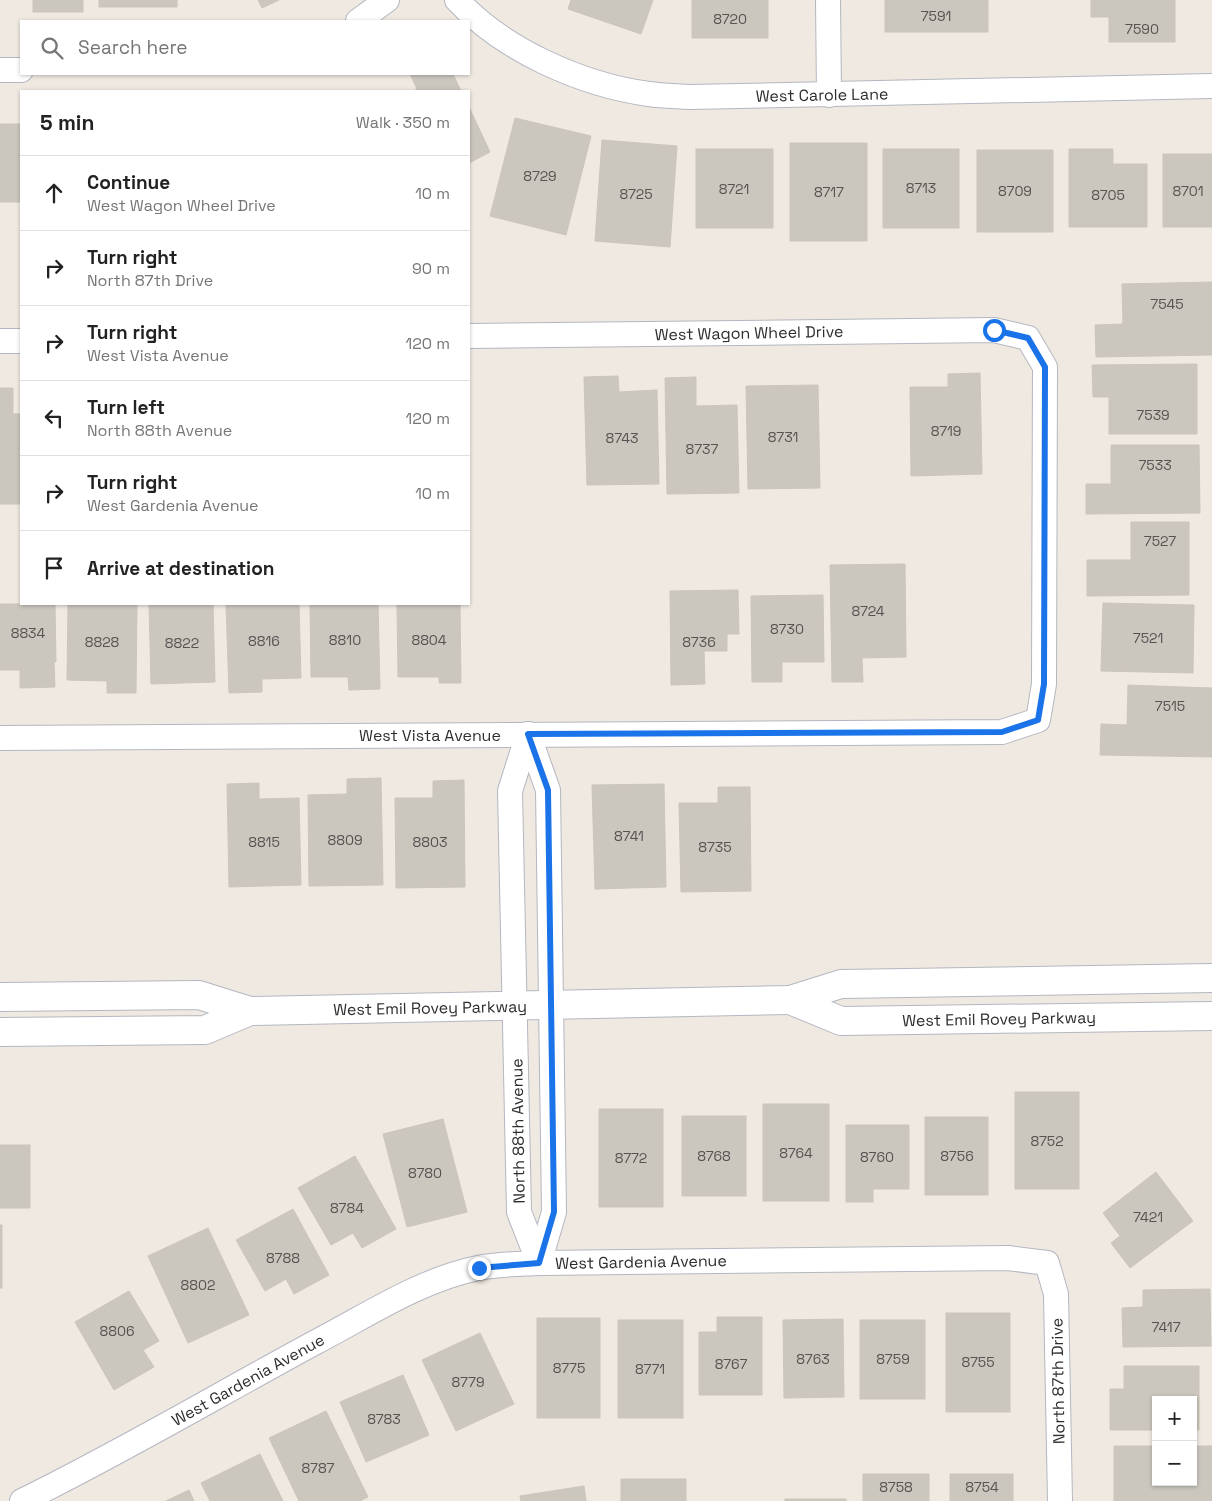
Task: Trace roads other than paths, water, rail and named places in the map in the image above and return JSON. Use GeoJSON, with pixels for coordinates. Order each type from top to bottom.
{"type":"FeatureCollection","features":[{"type":"Feature","properties":{"kind":"street"},"geometry":{"type":"LineString","coordinates":[[359,20],[388,0]]}},
{"type":"Feature","properties":{"kind":"street","name":"West Carole Lane"},"geometry":{"type":"LineString","coordinates":[[457,0],[500,37],[547,64],[602,85],[648,94],[690,97],[1212,86]]}},
{"type":"Feature","properties":{"kind":"street"},"geometry":{"type":"LineString","coordinates":[[828,0],[829,95]]}},
{"type":"Feature","properties":{"kind":"street"},"geometry":{"type":"LineString","coordinates":[[0,70],[20,70]]}},
{"type":"Feature","properties":{"kind":"street","name":"West Wagon Wheel Drive"},"geometry":{"type":"LineString","coordinates":[[470,336],[994,330],[1028,338],[1045,367],[1044,684],[1038,720]]}},
{"type":"Feature","properties":{"kind":"street"},"geometry":{"type":"LineString","coordinates":[[0,341],[20,341]]}},
{"type":"Feature","properties":{"kind":"street","name":"West Vista Avenue"},"geometry":{"type":"LineString","coordinates":[[0,738],[1002,732],[1038,720]]}},
{"type":"Feature","properties":{"kind":"street"},"geometry":{"type":"LineString","coordinates":[[528,734],[548,790],[554,1212],[539,1263]]}},
{"type":"Feature","properties":{"kind":"street","name":"North 88th Avenue"},"geometry":{"type":"LineString","coordinates":[[528,734],[510,791],[519,1212],[539,1263]]}},
{"type":"Feature","properties":{"kind":"street","name":"West Emil Rovey Parkway"},"geometry":{"type":"LineString","coordinates":[[0,997],[199,995],[250,1011],[790,1000],[841,984],[1212,978]]}},
{"type":"Feature","properties":{"kind":"street","name":"West Emil Rovey Parkway"},"geometry":{"type":"LineString","coordinates":[[790,1000],[841,1021],[1212,1016]]}},
{"type":"Feature","properties":{"kind":"street","name":"West Emil Rovey Parkway"},"geometry":{"type":"LineString","coordinates":[[0,1032],[206,1030],[250,1011]]}},
{"type":"Feature","properties":{"kind":"street","name":"West Gardenia Avenue"},"geometry":{"type":"LineString","coordinates":[[22,1501],[78,1474],[205,1402],[403,1296],[439,1280],[479,1268],[539,1263],[1008,1258],[1047,1263]]}},
{"type":"Feature","properties":{"kind":"street","name":"North 87th Drive"},"geometry":{"type":"LineString","coordinates":[[1047,1263],[1056,1294],[1060,1501]]}}]}
